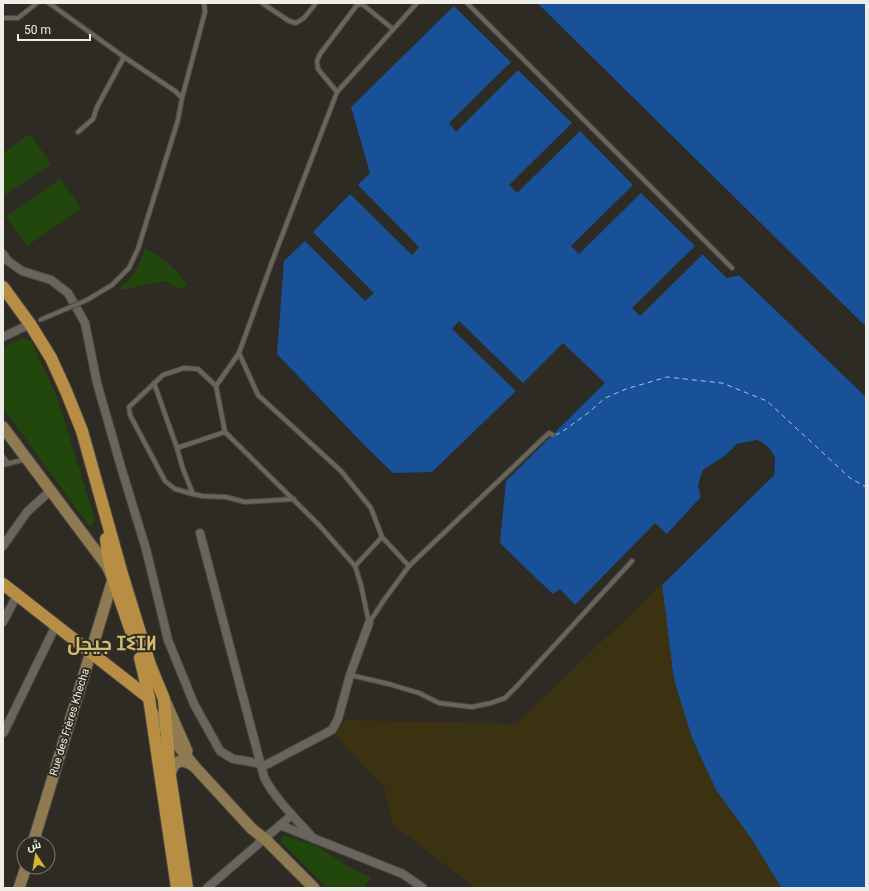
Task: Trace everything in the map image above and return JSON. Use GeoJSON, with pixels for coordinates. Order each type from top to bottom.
{"type":"FeatureCollection","features":[{"type":"Feature","properties":{"kind":"main road"},"geometry":{"type":"LineString","coordinates":[[3,287],[35,322],[82,431],[103,507],[118,576],[148,694],[177,888]]}},
{"type":"Feature","properties":{"kind":"main road"},"geometry":{"type":"LineString","coordinates":[[3,427],[106,566],[118,576]]}},
{"type":"Feature","properties":{"kind":"main road"},"geometry":{"type":"LineString","coordinates":[[103,507],[108,556],[118,576],[150,665],[194,766]]}},
{"type":"Feature","properties":{"kind":"main road"},"geometry":{"type":"LineString","coordinates":[[81,532],[108,556]]}},
{"type":"Feature","properties":{"kind":"main road","name":"Rue des Frères Khecha"},"geometry":{"type":"LineString","coordinates":[[35,835],[91,652],[118,576]]}},
{"type":"Feature","properties":{"kind":"main road"},"geometry":{"type":"LineString","coordinates":[[3,584],[132,684],[148,694],[164,699]]}},
{"type":"Feature","properties":{"kind":"main road"},"geometry":{"type":"LineString","coordinates":[[164,699],[170,776],[187,888]]}},
{"type":"Feature","properties":{"kind":"main road"},"geometry":{"type":"LineString","coordinates":[[151,711],[194,766],[252,828],[314,888]]}},
{"type":"Feature","properties":{"kind":"main road"},"geometry":{"type":"LineString","coordinates":[[170,776],[173,767],[178,762],[185,761],[194,766]]}},
{"type":"Feature","properties":{"kind":"main road"},"geometry":{"type":"LineString","coordinates":[[20,888],[24,875]]}},
{"type":"Feature","properties":{"kind":"street"},"geometry":{"type":"LineString","coordinates":[[3,254],[8,261],[22,271],[51,280],[68,293],[85,323],[97,383],[146,549],[168,640],[194,704],[220,751],[233,759],[246,761],[261,766],[332,730],[338,719],[350,675],[369,623]]}},
{"type":"Feature","properties":{"kind":"street"},"geometry":{"type":"LineString","coordinates":[[3,337],[35,322]]}},
{"type":"Feature","properties":{"kind":"street"},"geometry":{"type":"LineString","coordinates":[[3,546],[27,512],[50,491]]}},
{"type":"Feature","properties":{"kind":"street"},"geometry":{"type":"LineString","coordinates":[[200,534],[264,777],[268,785],[292,815],[314,839]]}},
{"type":"Feature","properties":{"kind":"street"},"geometry":{"type":"LineString","coordinates":[[3,622],[17,595]]}},
{"type":"Feature","properties":{"kind":"street"},"geometry":{"type":"LineString","coordinates":[[3,733],[56,625]]}},
{"type":"Feature","properties":{"kind":"street"},"geometry":{"type":"LineString","coordinates":[[207,888],[292,815]]}},
{"type":"Feature","properties":{"kind":"street"},"geometry":{"type":"LineString","coordinates":[[280,825],[403,874],[424,888]]}},
{"type":"Feature","properties":{"kind":"lane"},"geometry":{"type":"LineString","coordinates":[[3,18],[18,18],[37,3]]}},
{"type":"Feature","properties":{"kind":"lane"},"geometry":{"type":"LineString","coordinates":[[50,3],[124,57],[175,91],[182,98]]}},
{"type":"Feature","properties":{"kind":"lane"},"geometry":{"type":"LineString","coordinates":[[35,322],[87,300],[112,285],[129,268],[138,249],[178,120],[182,98],[205,12],[204,3]]}},
{"type":"Feature","properties":{"kind":"lane"},"geometry":{"type":"LineString","coordinates":[[262,3],[289,21],[296,23],[304,18],[316,3]]}},
{"type":"Feature","properties":{"kind":"lane"},"geometry":{"type":"LineString","coordinates":[[216,386],[239,353],[337,92],[418,3]]}},
{"type":"Feature","properties":{"kind":"lane"},"geometry":{"type":"LineString","coordinates":[[467,3],[732,268]]}},
{"type":"Feature","properties":{"kind":"lane"},"geometry":{"type":"LineString","coordinates":[[337,92],[318,69],[317,61],[320,54],[357,5],[362,4],[393,29]]}},
{"type":"Feature","properties":{"kind":"lane"},"geometry":{"type":"LineString","coordinates":[[78,132],[93,119],[97,107],[124,57]]}},
{"type":"Feature","properties":{"kind":"lane"},"geometry":{"type":"LineString","coordinates":[[239,353],[258,395],[341,471],[371,508],[382,537],[409,566]]}},
{"type":"Feature","properties":{"kind":"lane"},"geometry":{"type":"LineString","coordinates":[[294,499],[245,502],[226,496],[202,496],[175,489],[165,481],[130,415],[129,407],[163,375],[184,368],[198,369],[216,386],[225,432],[294,499],[355,566],[361,585],[369,623]]}},
{"type":"Feature","properties":{"kind":"lane"},"geometry":{"type":"LineString","coordinates":[[154,383],[193,494]]}},
{"type":"Feature","properties":{"kind":"lane"},"geometry":{"type":"LineString","coordinates":[[177,448],[225,432]]}},
{"type":"Feature","properties":{"kind":"lane"},"geometry":{"type":"LineString","coordinates":[[369,623],[409,566],[549,433],[553,435]]}},
{"type":"Feature","properties":{"kind":"lane"},"geometry":{"type":"LineString","coordinates":[[3,457],[8,464]]}},
{"type":"Feature","properties":{"kind":"lane"},"geometry":{"type":"LineString","coordinates":[[3,465],[27,458]]}},
{"type":"Feature","properties":{"kind":"lane"},"geometry":{"type":"LineString","coordinates":[[355,566],[382,537]]}},
{"type":"Feature","properties":{"kind":"lane"},"geometry":{"type":"LineString","coordinates":[[350,675],[419,693],[439,702],[472,707],[505,698],[632,561]]}},
{"type":"Feature","properties":{"kind":"green space"},"geometry":{"type":"Polygon","coordinates":[[[30,134],[51,164],[3,196],[3,153],[30,134]]]}},
{"type":"Feature","properties":{"kind":"green space"},"geometry":{"type":"Polygon","coordinates":[[[60,179],[81,208],[27,246],[6,217],[60,179]]]}},
{"type":"Feature","properties":{"kind":"green space"},"geometry":{"type":"Polygon","coordinates":[[[145,248],[174,269],[184,280],[187,286],[181,289],[164,281],[122,290],[119,288],[132,276],[139,265],[145,248]]]}},
{"type":"Feature","properties":{"kind":"green space"},"geometry":{"type":"Polygon","coordinates":[[[23,338],[31,341],[57,397],[95,520],[90,527],[3,408],[3,347],[23,338]]]}},
{"type":"Feature","properties":{"kind":"green space"},"geometry":{"type":"Polygon","coordinates":[[[282,835],[317,846],[347,866],[371,878],[363,888],[327,888],[282,843],[282,835]]]}},
{"type":"Feature","properties":{"kind":"sand"},"geometry":{"type":"Polygon","coordinates":[[[662,584],[674,680],[692,738],[716,790],[751,838],[782,888],[475,888],[392,824],[385,789],[335,735],[344,720],[516,724],[662,584]]]}},
{"type":"Feature","properties":{"kind":"water"},"geometry":{"type":"Polygon","coordinates":[[[537,3],[866,3],[866,327],[537,3]]]}},
{"type":"Feature","properties":{"kind":"water"},"geometry":{"type":"Polygon","coordinates":[[[454,6],[511,62],[449,123],[456,132],[518,70],[572,123],[509,185],[517,193],[580,131],[633,185],[571,246],[579,254],[641,193],[695,246],[632,308],[640,316],[703,254],[727,278],[739,275],[866,397],[866,888],[781,887],[751,838],[716,790],[692,738],[674,680],[662,584],[774,475],[775,457],[768,447],[758,440],[737,444],[725,456],[703,470],[698,485],[701,497],[667,534],[655,523],[575,605],[560,589],[553,594],[500,543],[506,481],[605,383],[563,343],[523,383],[459,321],[452,329],[516,391],[432,472],[393,473],[277,354],[284,261],[305,241],[365,301],[374,293],[313,232],[350,194],[412,255],[419,247],[358,185],[370,173],[351,107],[454,6]]]}},
{"type":"Feature","properties":{"kind":"pier"},"geometry":{"type":"Polygon","coordinates":[[[535,3],[537,3],[866,327],[866,329],[535,3]]]}},
{"type":"Feature","properties":{"kind":"pier"},"geometry":{"type":"Polygon","coordinates":[[[456,4],[512,60],[512,63],[454,6],[456,4]]]}},
{"type":"Feature","properties":{"kind":"pier"},"geometry":{"type":"Polygon","coordinates":[[[703,252],[728,276],[740,273],[866,394],[866,397],[739,275],[727,278],[701,253],[703,252]]]}},
{"type":"Feature","properties":{"kind":"pier"},"geometry":{"type":"Polygon","coordinates":[[[758,440],[768,447],[775,457],[774,475],[661,586],[661,582],[772,474],[773,458],[766,448],[757,442],[738,446],[726,458],[705,471],[700,485],[703,498],[669,535],[667,534],[701,497],[698,485],[703,470],[725,456],[737,444],[758,440]]]}},
{"type":"Feature","properties":{"kind":"ferry route"},"geometry":{"type":"LineString","coordinates":[[555,435],[588,413],[605,398],[626,389],[667,377],[722,383],[767,401],[850,478],[866,487]]}},
{"type":"Feature","properties":{"kind":"district","name":"جيجل ⵊⵉⵊⵍ"},"geometry":{"type":"Point","coordinates":[112,643]}}]}
